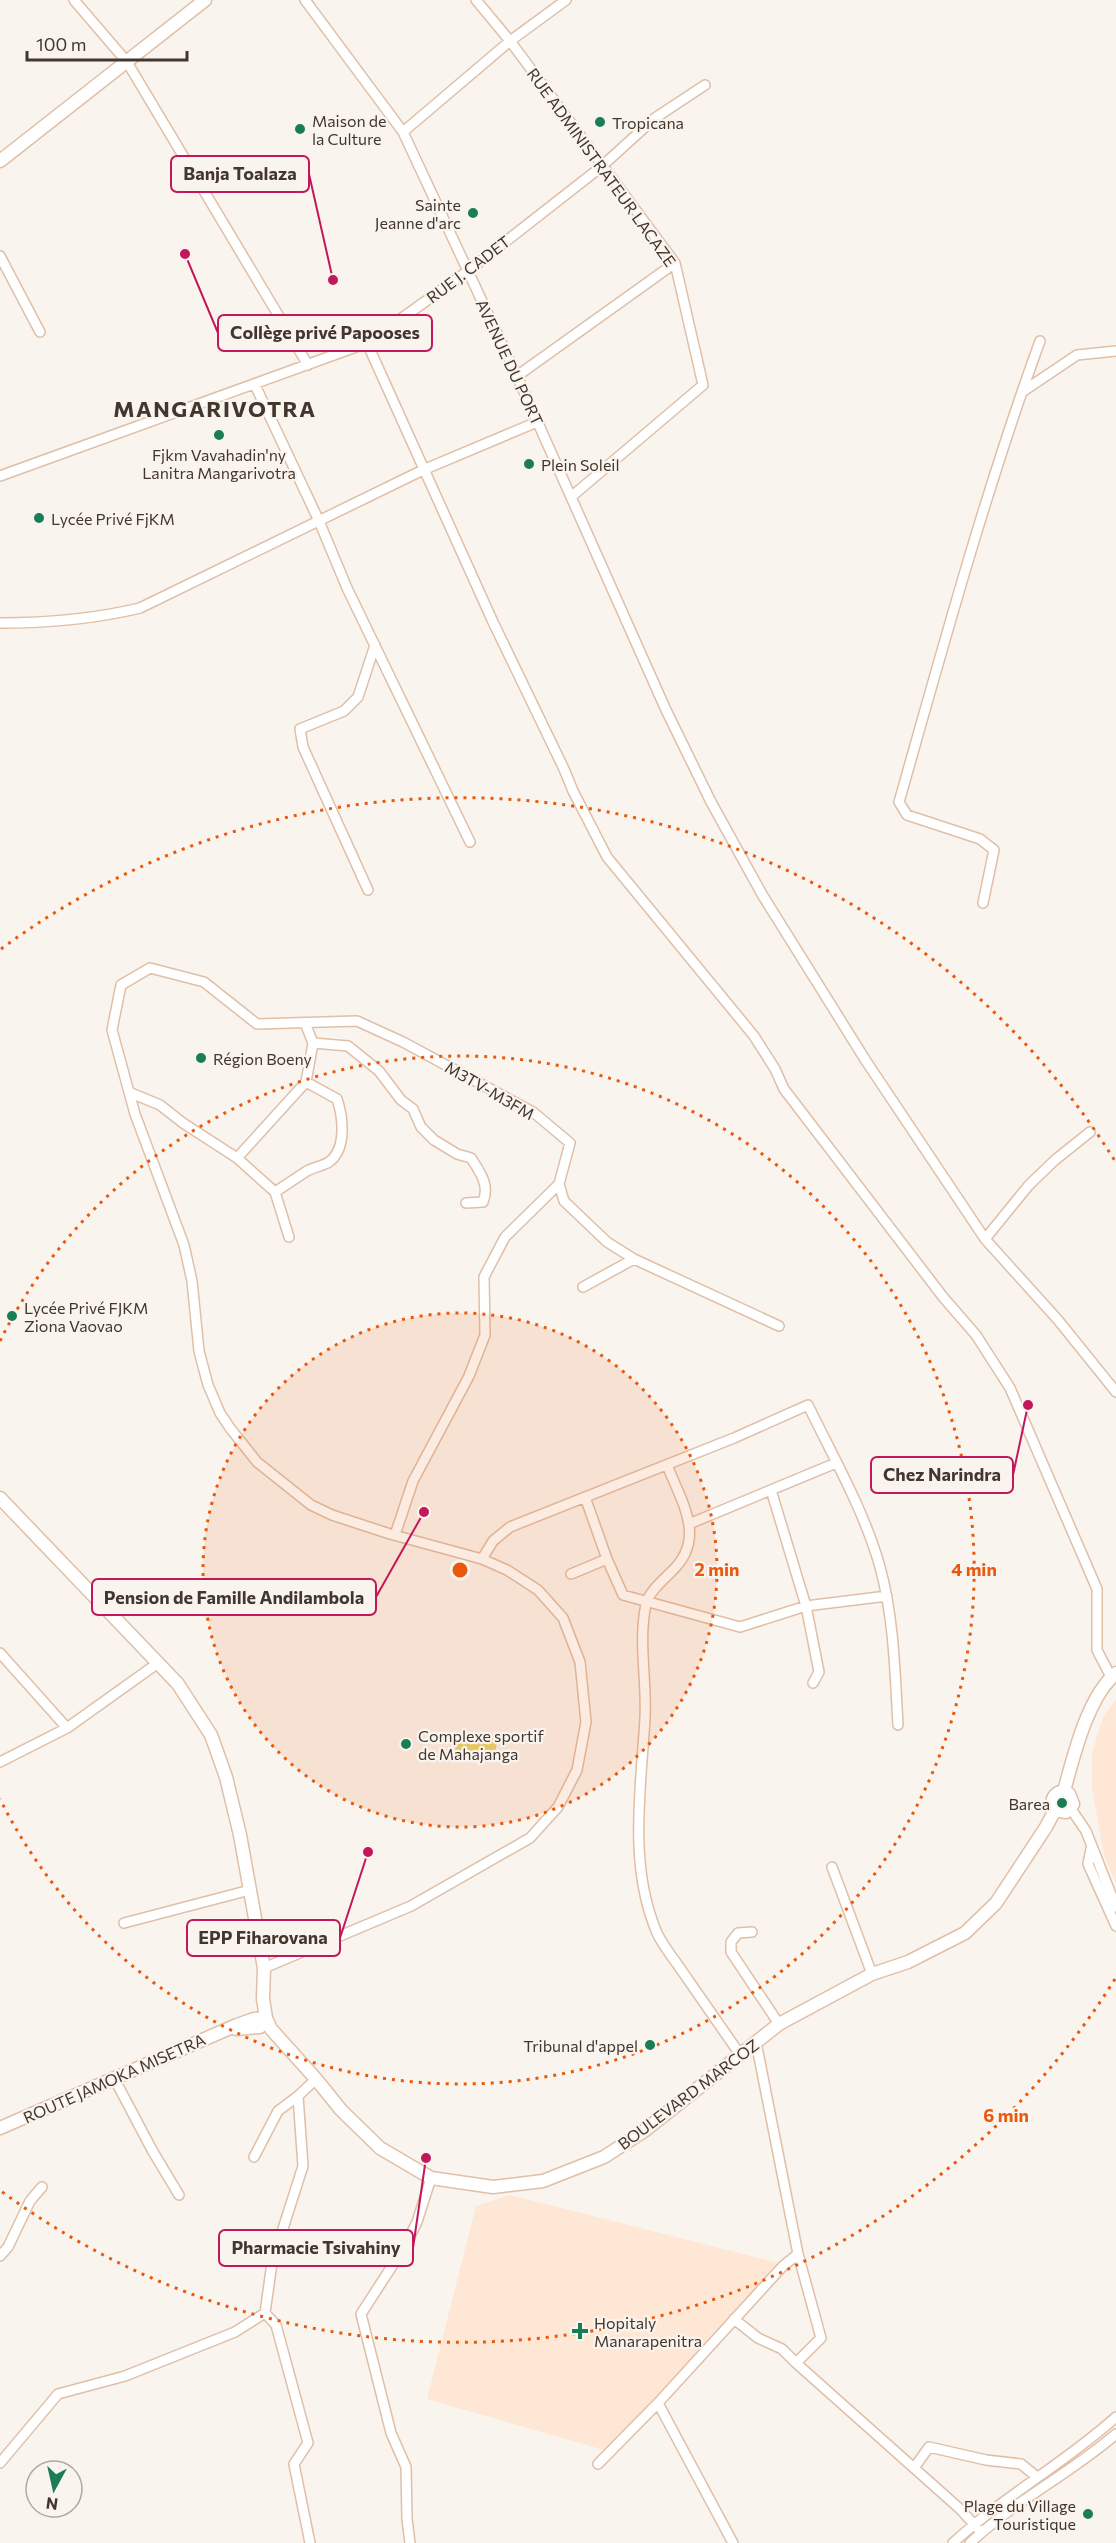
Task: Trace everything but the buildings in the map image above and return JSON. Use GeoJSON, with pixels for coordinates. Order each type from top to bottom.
{"type":"FeatureCollection","features":[{"type":"Feature","properties":{"kind":"main road"},"geometry":{"type":"LineString","coordinates":[[0,161],[205,0]]}},
{"type":"Feature","properties":{"kind":"main road","name":"BOULEVARD MARCOZ"},"geometry":{"type":"LineString","coordinates":[[0,1498],[178,1684],[211,1735],[219,1754],[240,1835],[264,1968],[263,1999],[266,2018],[279,2040],[316,2079],[341,2110],[380,2148],[431,2178],[493,2187],[543,2181],[604,2157],[644,2131],[739,2053],[779,2024],[872,1974],[908,1962],[965,1934],[996,1903],[1055,1810]]}},
{"type":"Feature","properties":{"kind":"main road"},"geometry":{"type":"LineString","coordinates":[[1064,1791],[1093,1705],[1100,1690],[1114,1675]]}},
{"type":"Feature","properties":{"kind":"main road"},"geometry":{"type":"LineString","coordinates":[[1064,1791],[1073,1798],[1071,1809],[1060,1813],[1055,1810],[1052,1804],[1057,1792],[1064,1791]]}},
{"type":"Feature","properties":{"kind":"main road","name":"ROUTE JAMOKA MISETRA"},"geometry":{"type":"LineString","coordinates":[[0,2128],[229,2028],[254,2019],[266,2018]]}},
{"type":"Feature","properties":{"kind":"street"},"geometry":{"type":"LineString","coordinates":[[74,0],[127,62],[308,365]]}},
{"type":"Feature","properties":{"kind":"street","name":"AVENUE DU PORT"},"geometry":{"type":"LineString","coordinates":[[305,0],[403,132],[518,376],[666,710],[711,802],[763,896],[866,1061],[985,1239],[1058,1320],[1116,1392]]}},
{"type":"Feature","properties":{"kind":"street","name":"RUE ADMINISTRATEUR LACAZE"},"geometry":{"type":"LineString","coordinates":[[477,0],[675,263],[702,385],[571,497]]}},
{"type":"Feature","properties":{"kind":"street"},"geometry":{"type":"LineString","coordinates":[[403,132],[510,41],[566,0]]}},
{"type":"Feature","properties":{"kind":"street","name":"RUE J. CADET"},"geometry":{"type":"LineString","coordinates":[[0,476],[367,343],[468,270],[602,167],[655,118],[705,85]]}},
{"type":"Feature","properties":{"kind":"street"},"geometry":{"type":"LineString","coordinates":[[0,256],[40,332]]}},
{"type":"Feature","properties":{"kind":"street"},"geometry":{"type":"LineString","coordinates":[[518,376],[675,263]]}},
{"type":"Feature","properties":{"kind":"street"},"geometry":{"type":"LineString","coordinates":[[983,903],[994,850],[980,839],[907,815],[899,802],[960,586],[1021,392],[1040,341]]}},
{"type":"Feature","properties":{"kind":"street"},"geometry":{"type":"LineString","coordinates":[[367,343],[423,470],[573,791],[607,857],[754,1036],[776,1069],[784,1089],[943,1297],[976,1335],[1010,1388],[1097,1589],[1097,1650],[1114,1675]]}},
{"type":"Feature","properties":{"kind":"street"},"geometry":{"type":"LineString","coordinates":[[1021,392],[1077,355],[1116,351]]}},
{"type":"Feature","properties":{"kind":"street"},"geometry":{"type":"LineString","coordinates":[[255,385],[320,521],[347,588],[470,842]]}},
{"type":"Feature","properties":{"kind":"street"},"geometry":{"type":"LineString","coordinates":[[0,623],[33,623],[108,616],[140,608],[423,470],[537,422]]}},
{"type":"Feature","properties":{"kind":"street"},"geometry":{"type":"LineString","coordinates":[[368,890],[303,747],[300,729],[344,711],[358,697],[375,645]]}},
{"type":"Feature","properties":{"kind":"street","name":"M3TV-M3FM"},"geometry":{"type":"LineString","coordinates":[[131,1093],[112,1030],[121,985],[150,968],[204,982],[257,1024],[357,1021],[402,1042],[533,1112],[570,1143],[559,1184]]}},
{"type":"Feature","properties":{"kind":"street"},"geometry":{"type":"LineString","coordinates":[[237,1158],[306,1082],[313,1043],[305,1023]]}},
{"type":"Feature","properties":{"kind":"street"},"geometry":{"type":"LineString","coordinates":[[313,1043],[348,1046],[379,1071],[401,1100],[413,1109],[421,1127],[434,1140],[457,1154],[471,1158],[483,1176],[487,1193],[483,1202],[466,1203]]}},
{"type":"Feature","properties":{"kind":"street"},"geometry":{"type":"LineString","coordinates":[[275,1192],[309,1170],[330,1161],[339,1147],[342,1114],[337,1099],[306,1082]]}},
{"type":"Feature","properties":{"kind":"street"},"geometry":{"type":"LineString","coordinates":[[131,1093],[160,1105],[237,1158],[275,1192],[289,1237]]}},
{"type":"Feature","properties":{"kind":"street"},"geometry":{"type":"LineString","coordinates":[[131,1093],[135,1113],[184,1245],[192,1281],[199,1351],[208,1385],[220,1413],[257,1462],[310,1505],[332,1515],[482,1559],[507,1570],[538,1590],[563,1618],[580,1662],[586,1722],[577,1770],[558,1807],[530,1838],[411,1906],[264,1968]]}},
{"type":"Feature","properties":{"kind":"street"},"geometry":{"type":"LineString","coordinates":[[985,1239],[1029,1185],[1055,1160],[1090,1132]]}},
{"type":"Feature","properties":{"kind":"street"},"geometry":{"type":"LineString","coordinates":[[394,1535],[413,1481],[469,1376],[485,1335],[484,1277],[506,1238],[559,1184],[564,1201],[607,1242],[634,1258],[779,1326]]}},
{"type":"Feature","properties":{"kind":"street"},"geometry":{"type":"LineString","coordinates":[[584,1287],[634,1258]]}},
{"type":"Feature","properties":{"kind":"street"},"geometry":{"type":"LineString","coordinates":[[482,1559],[494,1541],[510,1527],[734,1438],[807,1405],[859,1509],[880,1566],[887,1596],[898,1725]]}},
{"type":"Feature","properties":{"kind":"street"},"geometry":{"type":"LineString","coordinates":[[689,1524],[836,1463]]}},
{"type":"Feature","properties":{"kind":"street"},"geometry":{"type":"LineString","coordinates":[[667,1465],[689,1524],[689,1549],[681,1563],[660,1583],[646,1602],[642,1645],[645,1715],[637,1815],[640,1859],[647,1902],[658,1935],[739,2053]]}},
{"type":"Feature","properties":{"kind":"street"},"geometry":{"type":"LineString","coordinates":[[771,1490],[806,1606],[819,1672],[813,1683]]}},
{"type":"Feature","properties":{"kind":"street"},"geometry":{"type":"LineString","coordinates":[[585,1497],[607,1560],[623,1594],[646,1602],[740,1627],[806,1606],[887,1596]]}},
{"type":"Feature","properties":{"kind":"street"},"geometry":{"type":"LineString","coordinates":[[571,1574],[607,1560]]}},
{"type":"Feature","properties":{"kind":"street"},"geometry":{"type":"LineString","coordinates":[[0,1653],[68,1728]]}},
{"type":"Feature","properties":{"kind":"street"},"geometry":{"type":"LineString","coordinates":[[0,1762],[68,1728],[158,1663]]}},
{"type":"Feature","properties":{"kind":"street"},"geometry":{"type":"LineString","coordinates":[[1071,1809],[1086,1831],[1091,1849],[1101,1863],[1116,1907]]}},
{"type":"Feature","properties":{"kind":"street"},"geometry":{"type":"LineString","coordinates":[[1091,1849],[1088,1864],[1116,1926]]}},
{"type":"Feature","properties":{"kind":"street"},"geometry":{"type":"LineString","coordinates":[[832,1867],[872,1974]]}},
{"type":"Feature","properties":{"kind":"street"},"geometry":{"type":"LineString","coordinates":[[124,1923],[250,1890]]}},
{"type":"Feature","properties":{"kind":"street"},"geometry":{"type":"LineString","coordinates":[[752,1932],[738,1933],[731,1942],[731,1952],[779,2024]]}},
{"type":"Feature","properties":{"kind":"street"},"geometry":{"type":"LineString","coordinates":[[756,2042],[798,2254],[821,2338],[796,2363]]}},
{"type":"Feature","properties":{"kind":"street"},"geometry":{"type":"LineString","coordinates":[[114,2078],[179,2195]]}},
{"type":"Feature","properties":{"kind":"street"},"geometry":{"type":"LineString","coordinates":[[254,2157],[278,2111],[316,2079]]}},
{"type":"Feature","properties":{"kind":"street"},"geometry":{"type":"LineString","coordinates":[[0,2463],[58,2394],[136,2372],[235,2332],[265,2313],[272,2263],[303,2166],[298,2096]]}},
{"type":"Feature","properties":{"kind":"street"},"geometry":{"type":"LineString","coordinates":[[410,2543],[406,2467],[391,2433],[361,2314],[409,2238],[417,2222],[431,2178]]}},
{"type":"Feature","properties":{"kind":"street"},"geometry":{"type":"LineString","coordinates":[[0,2256],[8,2247],[30,2201],[42,2187]]}},
{"type":"Feature","properties":{"kind":"street"},"geometry":{"type":"LineString","coordinates":[[598,2464],[658,2403],[783,2266],[798,2254]]}},
{"type":"Feature","properties":{"kind":"street"},"geometry":{"type":"LineString","coordinates":[[265,2313],[276,2325],[308,2443],[294,2464],[310,2543]]}},
{"type":"Feature","properties":{"kind":"street"},"geometry":{"type":"LineString","coordinates":[[734,2319],[758,2338],[782,2349],[975,2523],[981,2532]]}},
{"type":"Feature","properties":{"kind":"street"},"geometry":{"type":"LineString","coordinates":[[658,2403],[733,2543]]}},
{"type":"Feature","properties":{"kind":"street"},"geometry":{"type":"LineString","coordinates":[[953,2543],[975,2523],[1066,2458],[1116,2417]]}},
{"type":"Feature","properties":{"kind":"street"},"geometry":{"type":"LineString","coordinates":[[970,2543],[981,2532],[1064,2475],[1116,2434]]}},
{"type":"Feature","properties":{"kind":"street"},"geometry":{"type":"LineString","coordinates":[[914,2468],[929,2447],[986,2460],[1021,2464],[1037,2477]]}},
{"type":"Feature","properties":{"kind":"shaded area"},"geometry":{"type":"Polygon","coordinates":[[[1116,1699],[1116,1884],[1104,1855],[1092,1788],[1092,1755],[1104,1716],[1116,1699]]]}},
{"type":"Feature","properties":{"kind":"shaded area"},"geometry":{"type":"Polygon","coordinates":[[[457,1734],[497,1739],[495,1758],[455,1753],[457,1734]]]}},
{"type":"Feature","properties":{"kind":"shaded area","name":"Hopitaly Manarapenitra"},"geometry":{"type":"Polygon","coordinates":[[[510,2195],[779,2263],[607,2451],[427,2399],[476,2206],[510,2195]]]}},
{"type":"Feature","properties":{"kind":"place","name":"Tropicana"},"geometry":{"type":"Point","coordinates":[600,122]}},
{"type":"Feature","properties":{"kind":"place","name":"Maison de la Culture"},"geometry":{"type":"Point","coordinates":[300,129]}},
{"type":"Feature","properties":{"kind":"place","name":"Sainte Jeanne d'arc"},"geometry":{"type":"Point","coordinates":[473,213]}},
{"type":"Feature","properties":{"kind":"place","name":"Collège privé Papooses"},"geometry":{"type":"Point","coordinates":[185,254]}},
{"type":"Feature","properties":{"kind":"place","name":"Banja Toalaza"},"geometry":{"type":"Point","coordinates":[333,280]}},
{"type":"Feature","properties":{"kind":"place","name":"Fjkm Vavahadin'ny Lanitra Mangarivotra"},"geometry":{"type":"Point","coordinates":[219,435]}},
{"type":"Feature","properties":{"kind":"place","name":"Plein Soleil"},"geometry":{"type":"Point","coordinates":[529,464]}},
{"type":"Feature","properties":{"kind":"place","name":"Lycée Privé FjKM"},"geometry":{"type":"Point","coordinates":[39,518]}},
{"type":"Feature","properties":{"kind":"place","name":"Région Boeny"},"geometry":{"type":"Point","coordinates":[201,1058]}},
{"type":"Feature","properties":{"kind":"place","name":"Lycée Privé FJKM Ziona Vaovao"},"geometry":{"type":"Point","coordinates":[12,1316]}},
{"type":"Feature","properties":{"kind":"place","name":"Chez Narindra"},"geometry":{"type":"Point","coordinates":[1028,1405]}},
{"type":"Feature","properties":{"kind":"place","name":"Pension de Famille Andilambola"},"geometry":{"type":"Point","coordinates":[424,1512]}},
{"type":"Feature","properties":{"kind":"place","name":"Complexe sportif de Mahajanga"},"geometry":{"type":"Point","coordinates":[406,1744]}},
{"type":"Feature","properties":{"kind":"place","name":"Barea"},"geometry":{"type":"Point","coordinates":[1062,1803]}},
{"type":"Feature","properties":{"kind":"place","name":"EPP Fiharovana"},"geometry":{"type":"Point","coordinates":[368,1852]}},
{"type":"Feature","properties":{"kind":"place","name":"Tribunal d'appel"},"geometry":{"type":"Point","coordinates":[650,2045]}},
{"type":"Feature","properties":{"kind":"place","name":"Pharmacie Tsivahiny"},"geometry":{"type":"Point","coordinates":[426,2158]}},
{"type":"Feature","properties":{"kind":"place","name":"Hopitaly Manarapenitra"},"geometry":{"type":"Point","coordinates":[580,2331]}},
{"type":"Feature","properties":{"kind":"place","name":"Plage du Village Touristique"},"geometry":{"type":"Point","coordinates":[1088,2514]}},
{"type":"Feature","properties":{"kind":"district","name":"MANGARIVOTRA"},"geometry":{"type":"Point","coordinates":[215,408]}}]}
